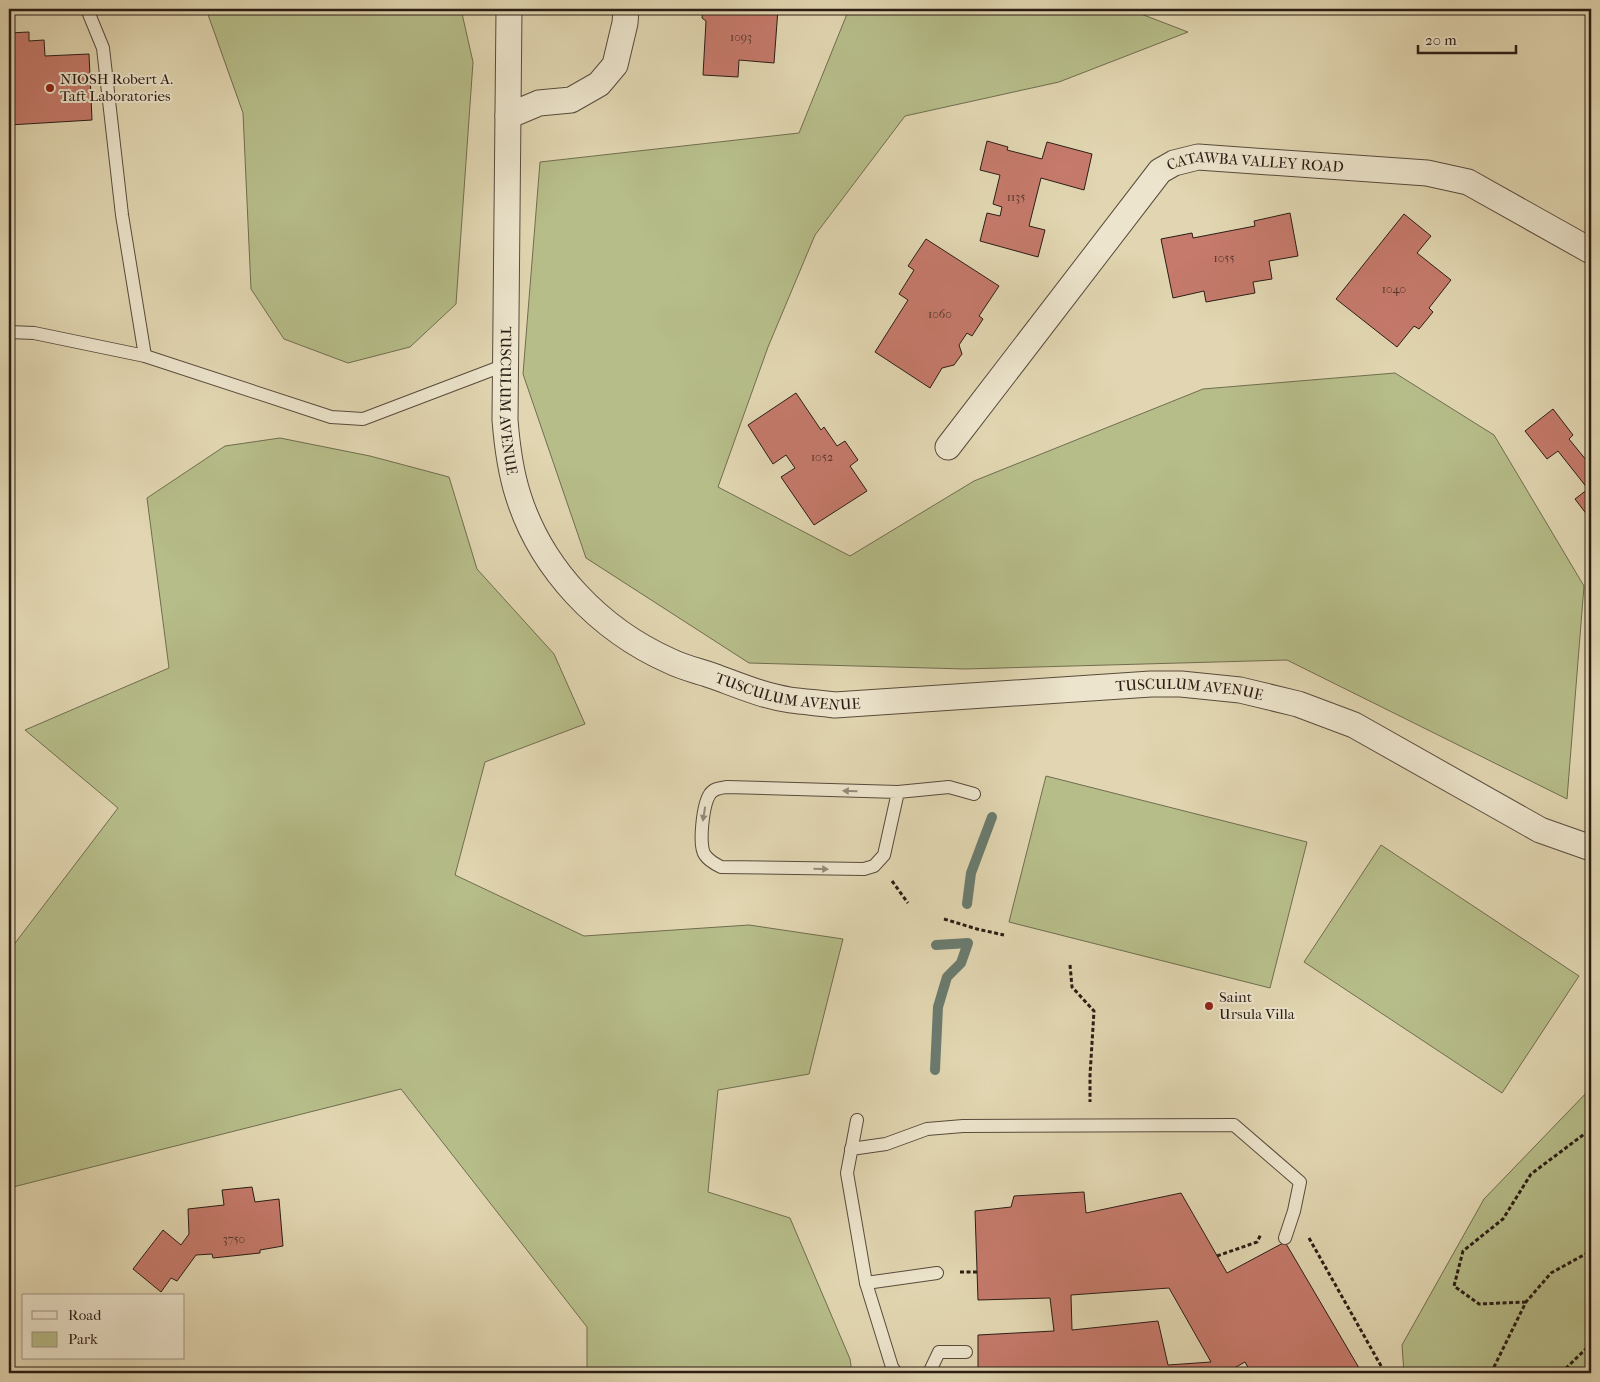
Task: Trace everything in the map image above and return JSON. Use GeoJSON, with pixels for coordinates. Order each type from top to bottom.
{"type":"FeatureCollection","features":[{"type":"Feature","properties":{"kind":"street","name":"TUSCULUM AVENUE"},"geometry":{"type":"LineString","coordinates":[[509,9],[504,420],[508,451],[518,496],[537,538],[562,578],[593,611],[630,640],[671,662],[743,688],[788,700],[835,705],[1151,684],[1180,684],[1240,690],[1298,704],[1354,725],[1540,830],[1591,848]]}},
{"type":"Feature","properties":{"kind":"street"},"geometry":{"type":"LineString","coordinates":[[508,116],[539,103],[571,100],[599,84],[615,65],[625,24],[626,9]]}},
{"type":"Feature","properties":{"kind":"street","name":"CATAWBA VALLEY ROAD"},"geometry":{"type":"LineString","coordinates":[[948,447],[1160,171],[1174,163],[1198,157],[1427,173],[1468,182],[1591,251]]}},
{"type":"Feature","properties":{"kind":"lane"},"geometry":{"type":"LineString","coordinates":[[87,9],[103,48],[122,215],[145,356]]}},
{"type":"Feature","properties":{"kind":"lane"},"geometry":{"type":"LineString","coordinates":[[9,332],[34,333],[145,356],[331,417],[363,419],[505,365]]}},
{"type":"Feature","properties":{"kind":"lane"},"geometry":{"type":"LineString","coordinates":[[898,792],[884,855],[874,866],[864,869],[721,867],[711,862],[704,854],[702,842],[704,809],[710,794],[717,788],[898,792],[949,787],[974,794]]}},
{"type":"Feature","properties":{"kind":"lane"},"geometry":{"type":"LineString","coordinates":[[857,1120],[847,1173],[866,1282],[892,1367],[896,1373]]}},
{"type":"Feature","properties":{"kind":"lane"},"geometry":{"type":"LineString","coordinates":[[851,1149],[886,1144],[927,1129],[963,1126],[1234,1125],[1300,1182],[1294,1211],[1285,1238]]}},
{"type":"Feature","properties":{"kind":"lane"},"geometry":{"type":"LineString","coordinates":[[866,1282],[936,1273]]}},
{"type":"Feature","properties":{"kind":"lane"},"geometry":{"type":"LineString","coordinates":[[930,1373],[939,1352],[966,1352]]}},
{"type":"Feature","properties":{"kind":"path"},"geometry":{"type":"LineString","coordinates":[[944,918],[977,929],[1004,935]]}},
{"type":"Feature","properties":{"kind":"path"},"geometry":{"type":"LineString","coordinates":[[1070,965],[1072,987],[1094,1011],[1090,1075]]}},
{"type":"Feature","properties":{"kind":"path"},"geometry":{"type":"LineString","coordinates":[[1526,1302],[1479,1304],[1454,1286],[1464,1251],[1503,1219],[1532,1174],[1591,1130]]}},
{"type":"Feature","properties":{"kind":"path"},"geometry":{"type":"LineString","coordinates":[[1294,1211],[1385,1373]]}},
{"type":"Feature","properties":{"kind":"path"},"geometry":{"type":"LineString","coordinates":[[1217,1256],[1257,1242],[1261,1233]]}},
{"type":"Feature","properties":{"kind":"path"},"geometry":{"type":"LineString","coordinates":[[1491,1373],[1526,1302],[1551,1273],[1591,1251]]}},
{"type":"Feature","properties":{"kind":"path"},"geometry":{"type":"LineString","coordinates":[[1561,1373],[1591,1344]]}},
{"type":"Feature","properties":{"kind":"green space"},"geometry":{"type":"Polygon","coordinates":[[[206,9],[461,9],[473,62],[456,304],[410,347],[348,363],[284,339],[251,289],[243,113],[206,9]]]}},
{"type":"Feature","properties":{"kind":"green space"},"geometry":{"type":"Polygon","coordinates":[[[849,9],[1128,9],[1188,32],[1059,82],[905,116],[815,235],[768,347],[718,487],[850,556],[974,481],[1203,389],[1395,373],[1494,435],[1584,586],[1567,799],[1287,660],[965,669],[749,663],[586,558],[523,374],[540,162],[799,133],[849,9]]]}},
{"type":"Feature","properties":{"kind":"green space"},"geometry":{"type":"Polygon","coordinates":[[[280,438],[370,456],[449,477],[477,569],[554,654],[585,724],[485,762],[455,875],[584,936],[749,925],[843,939],[809,1074],[718,1090],[708,1192],[790,1218],[850,1359],[852,1373],[587,1373],[587,1327],[401,1089],[9,1188],[9,951],[118,808],[25,730],[169,668],[147,498],[225,446],[280,438]]]}},
{"type":"Feature","properties":{"kind":"green space"},"geometry":{"type":"Polygon","coordinates":[[[1046,776],[1307,842],[1270,988],[1009,922],[1046,776]]]}},
{"type":"Feature","properties":{"kind":"green space"},"geometry":{"type":"Polygon","coordinates":[[[1381,845],[1579,976],[1502,1093],[1304,962],[1381,845]]]}},
{"type":"Feature","properties":{"kind":"green space"},"geometry":{"type":"Polygon","coordinates":[[[1591,1088],[1591,1373],[1404,1373],[1402,1345],[1484,1199],[1591,1088]]]}},
{"type":"Feature","properties":{"kind":"building"},"geometry":{"type":"Polygon","coordinates":[[[703,9],[778,9],[774,63],[739,60],[738,77],[703,75],[706,21],[702,18],[703,9]]]}},
{"type":"Feature","properties":{"kind":"building","name":"NIOSH Robert A. Taft Laboratories"},"geometry":{"type":"Polygon","coordinates":[[[29,32],[29,41],[44,40],[45,56],[89,54],[92,120],[9,125],[9,33],[29,32]]]}},
{"type":"Feature","properties":{"kind":"building"},"geometry":{"type":"Polygon","coordinates":[[[987,141],[1008,147],[1007,150],[1042,159],[1047,142],[1092,154],[1084,190],[1041,178],[1029,226],[1045,230],[1038,257],[980,241],[987,213],[1000,216],[1002,207],[993,204],[1000,175],[980,170],[987,141]]]}},
{"type":"Feature","properties":{"kind":"building"},"geometry":{"type":"Polygon","coordinates":[[[9,175],[12,175],[14,218],[9,218],[9,175]]]}},
{"type":"Feature","properties":{"kind":"building"},"geometry":{"type":"Polygon","coordinates":[[[1290,213],[1298,256],[1269,261],[1272,279],[1253,282],[1255,293],[1206,302],[1204,291],[1173,298],[1161,239],[1192,233],[1193,238],[1255,226],[1254,221],[1290,213]]]}},
{"type":"Feature","properties":{"kind":"building"},"geometry":{"type":"Polygon","coordinates":[[[1404,214],[1431,236],[1417,253],[1451,280],[1429,308],[1433,312],[1419,329],[1414,326],[1397,347],[1336,299],[1404,214]]]}},
{"type":"Feature","properties":{"kind":"building"},"geometry":{"type":"Polygon","coordinates":[[[926,239],[999,286],[979,316],[983,319],[972,336],[967,333],[959,345],[962,354],[954,365],[942,368],[930,388],[875,352],[908,300],[899,294],[914,270],[908,266],[926,239]]]}},
{"type":"Feature","properties":{"kind":"building"},"geometry":{"type":"Polygon","coordinates":[[[796,393],[821,430],[824,427],[837,446],[845,441],[858,460],[850,466],[867,491],[814,525],[781,477],[795,468],[786,455],[773,464],[748,425],[796,393]]]}},
{"type":"Feature","properties":{"kind":"building"},"geometry":{"type":"Polygon","coordinates":[[[1553,409],[1573,435],[1569,439],[1591,466],[1591,520],[1575,499],[1588,489],[1558,451],[1547,459],[1525,431],[1553,409]]]}},
{"type":"Feature","properties":{"kind":"building"},"geometry":{"type":"Polygon","coordinates":[[[252,1187],[255,1202],[279,1199],[283,1246],[260,1250],[260,1253],[213,1258],[212,1254],[196,1255],[177,1281],[171,1278],[161,1292],[133,1269],[163,1230],[181,1245],[189,1234],[188,1209],[224,1205],[222,1190],[252,1187]]]}},
{"type":"Feature","properties":{"kind":"building"},"geometry":{"type":"Polygon","coordinates":[[[1084,1192],[1086,1213],[1181,1193],[1227,1273],[1285,1242],[1362,1373],[1251,1373],[1245,1362],[1225,1373],[955,1373],[978,1372],[978,1335],[1054,1331],[1050,1298],[978,1300],[975,1211],[1011,1207],[1014,1196],[1084,1192]],[[1169,1288],[1071,1295],[1072,1330],[1158,1321],[1168,1365],[1211,1362],[1169,1288]]]}},
{"type":"Feature","properties":{"kind":"waterway"},"geometry":{"type":"LineString","coordinates":[[967,904],[971,873],[992,817]]}},
{"type":"Feature","properties":{"kind":"waterway"},"geometry":{"type":"LineString","coordinates":[[935,1070],[938,1007],[947,977],[961,963],[968,943],[936,945]]}},
{"type":"Feature","properties":{"kind":"place","name":"NIOSH Robert A. Taft Laboratories"},"geometry":{"type":"Point","coordinates":[50,88]}},
{"type":"Feature","properties":{"kind":"place","name":"Saint Ursula Villa"},"geometry":{"type":"Point","coordinates":[1209,1006]}}]}
